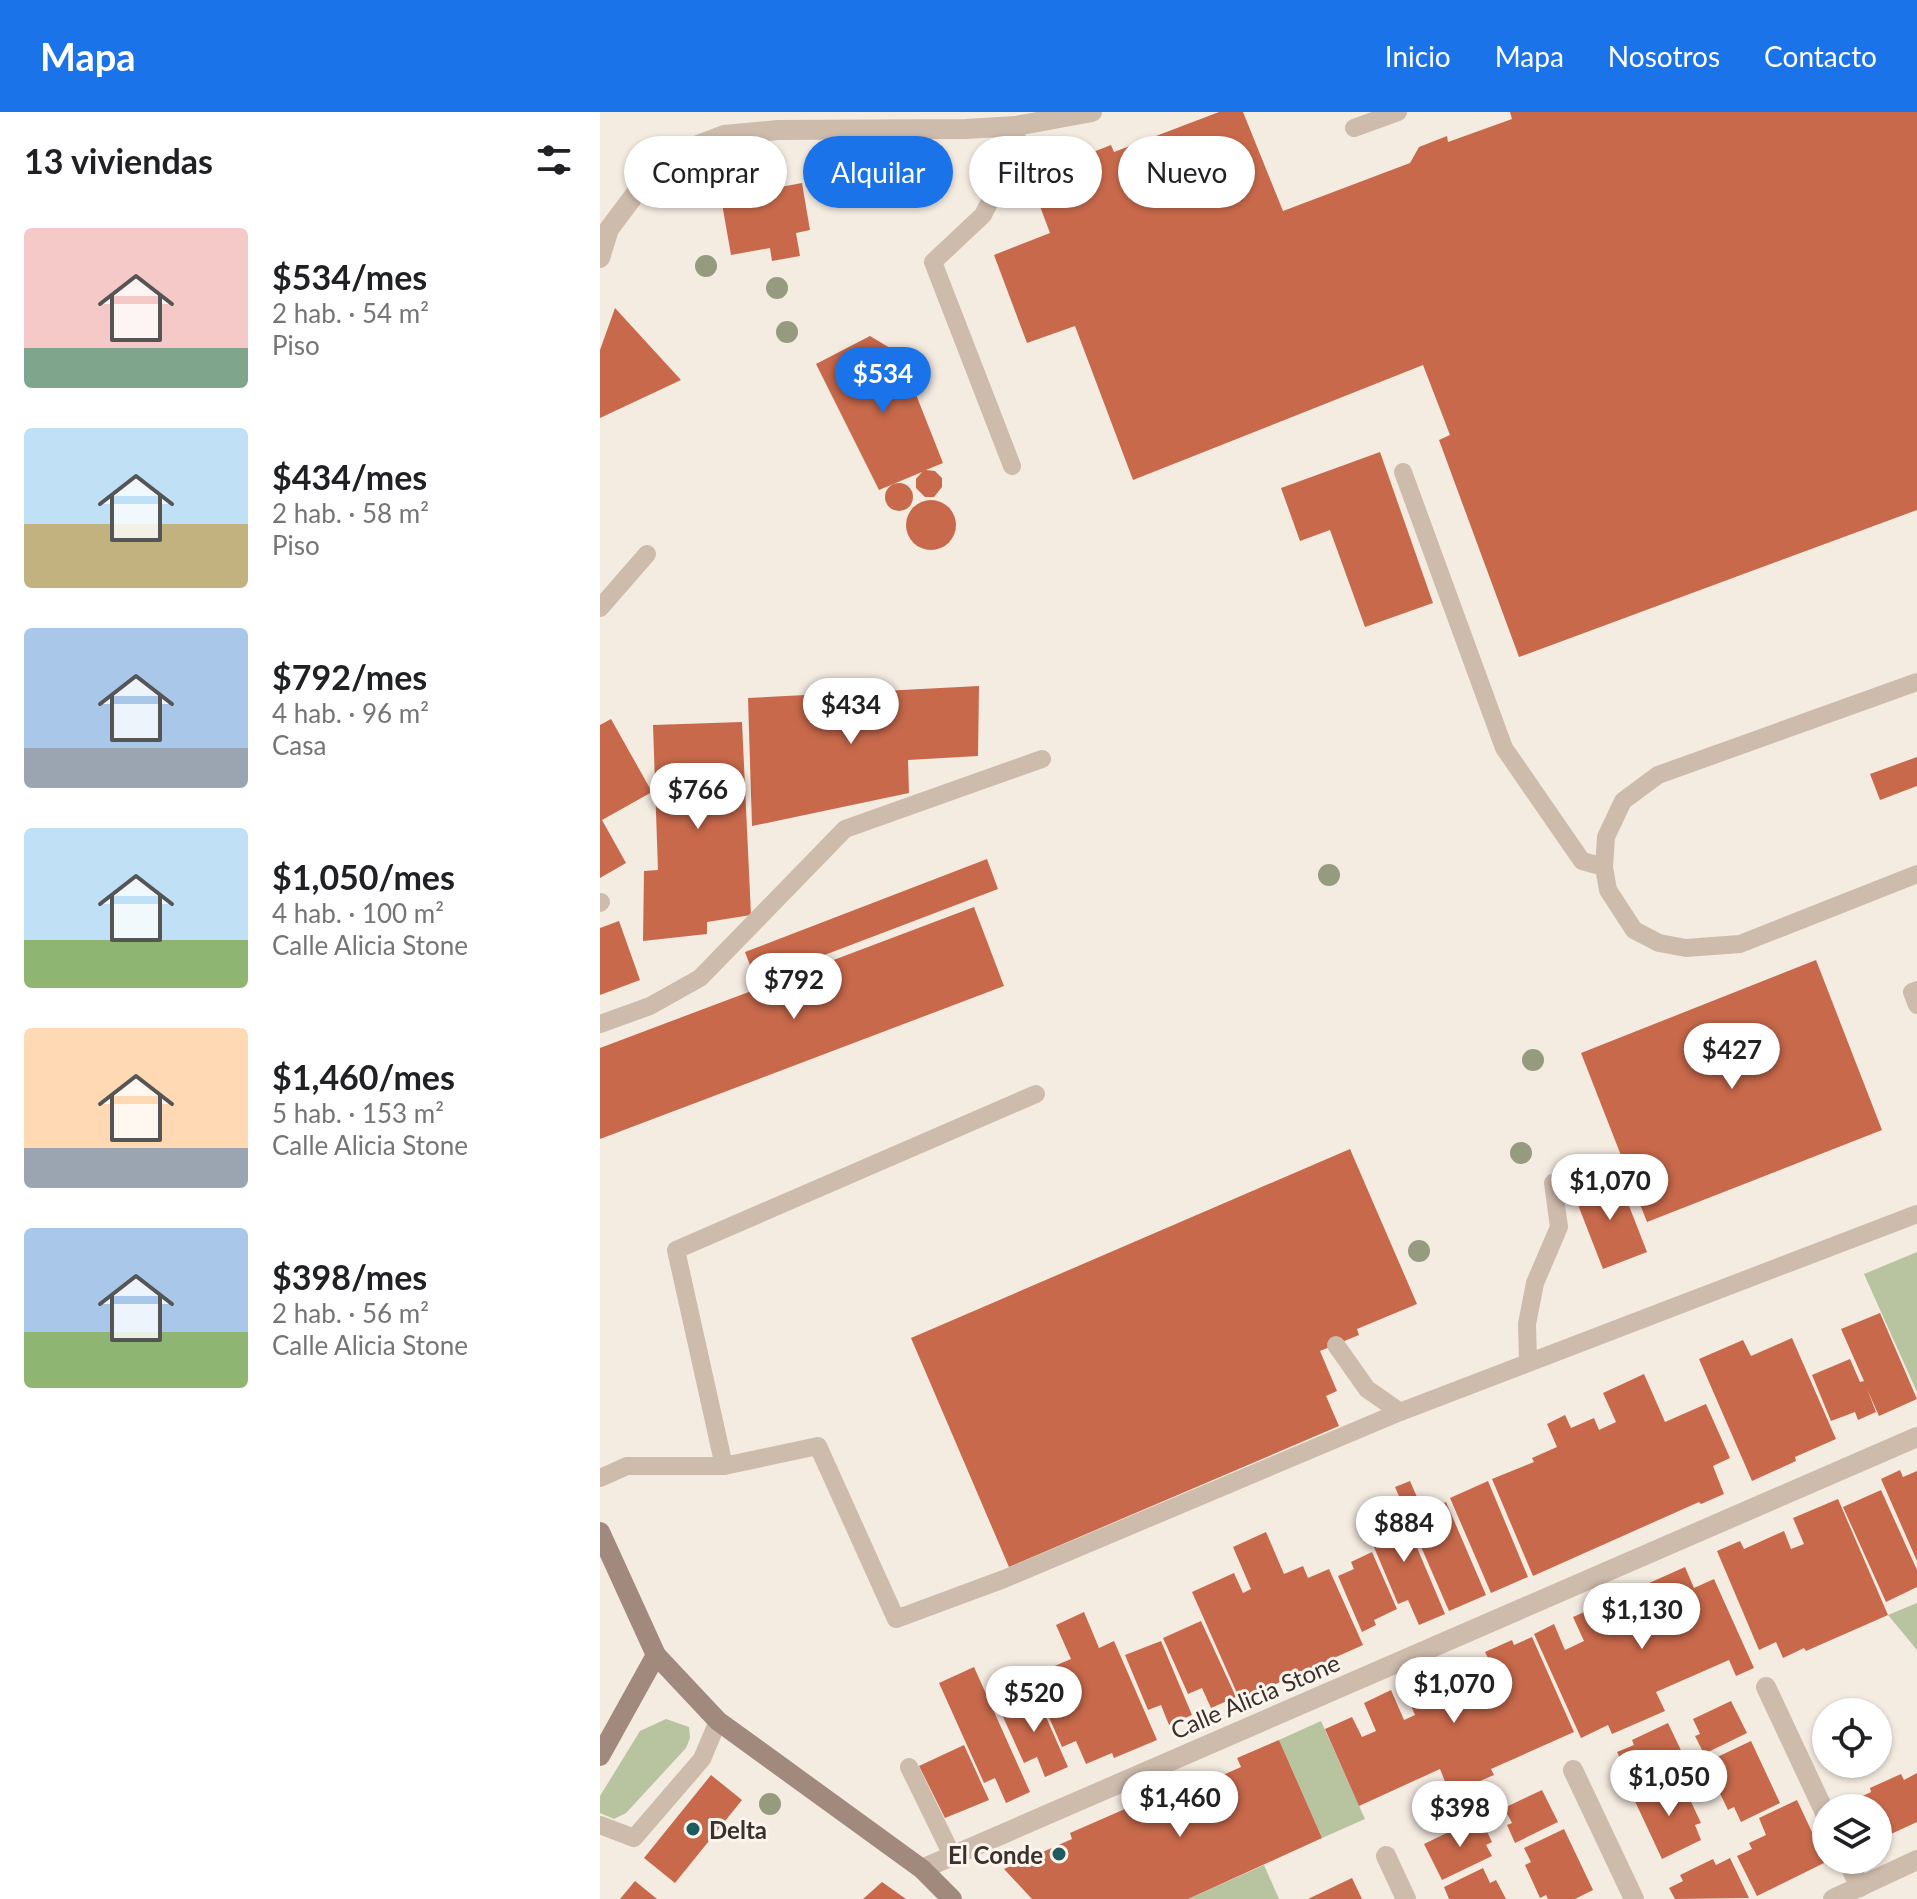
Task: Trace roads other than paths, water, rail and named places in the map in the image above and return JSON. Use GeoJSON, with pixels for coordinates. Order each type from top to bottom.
{"type":"FeatureCollection","features":[{"type":"Feature","properties":{"kind":"main road"},"geometry":{"type":"LineString","coordinates":[[600,1532],[656,1655],[718,1721],[922,1869],[952,1899]]}},
{"type":"Feature","properties":{"kind":"main road"},"geometry":{"type":"LineString","coordinates":[[600,1756],[656,1655]]}},
{"type":"Feature","properties":{"kind":"street"},"geometry":{"type":"LineString","coordinates":[[600,258],[609,229],[645,181],[682,151],[724,135],[778,130],[1016,126],[1092,112]]}},
{"type":"Feature","properties":{"kind":"street","name":"Calle Alicia Stone"},"geometry":{"type":"LineString","coordinates":[[922,1869],[1917,1437]]}},
{"type":"Feature","properties":{"kind":"street"},"geometry":{"type":"LineString","coordinates":[[1766,1687],[1816,1794]]}},
{"type":"Feature","properties":{"kind":"street"},"geometry":{"type":"LineString","coordinates":[[1573,1770],[1634,1899]]}},
{"type":"Feature","properties":{"kind":"street"},"geometry":{"type":"LineString","coordinates":[[1386,1856],[1406,1899]]}},
{"type":"Feature","properties":{"kind":"street"},"geometry":{"type":"LineString","coordinates":[[1833,1899],[1917,1860]]}},
{"type":"Feature","properties":{"kind":"street"},"geometry":{"type":"LineString","coordinates":[[1854,1874],[1860,1887]]}},
{"type":"Feature","properties":{"kind":"lane"},"geometry":{"type":"LineString","coordinates":[[1354,128],[1398,112]]}},
{"type":"Feature","properties":{"kind":"lane"},"geometry":{"type":"LineString","coordinates":[[1012,466],[933,262],[983,215],[1017,148],[1016,126]]}},
{"type":"Feature","properties":{"kind":"lane"},"geometry":{"type":"LineString","coordinates":[[1403,472],[1504,748],[1582,861],[1604,867]]}},
{"type":"Feature","properties":{"kind":"lane"},"geometry":{"type":"LineString","coordinates":[[600,608],[647,554]]}},
{"type":"Feature","properties":{"kind":"lane"},"geometry":{"type":"LineString","coordinates":[[1917,682],[1658,775],[1623,801],[1606,837],[1604,867],[1608,890],[1634,930],[1659,943],[1686,948],[1740,944],[1917,874]]}},
{"type":"Feature","properties":{"kind":"lane"},"geometry":{"type":"LineString","coordinates":[[600,1024],[650,1006],[700,978],[845,829],[1042,759]]}},
{"type":"Feature","properties":{"kind":"lane"},"geometry":{"type":"LineString","coordinates":[[1917,990],[1912,992],[1917,1005]]}},
{"type":"Feature","properties":{"kind":"lane"},"geometry":{"type":"LineString","coordinates":[[724,1466],[676,1250],[1036,1094]]}},
{"type":"Feature","properties":{"kind":"lane"},"geometry":{"type":"LineString","coordinates":[[1528,1362],[1527,1324],[1535,1283],[1559,1227],[1553,1183]]}},
{"type":"Feature","properties":{"kind":"lane"},"geometry":{"type":"LineString","coordinates":[[600,1478],[627,1466],[724,1466],[818,1446],[896,1619],[1019,1573],[1400,1412],[1917,1214]]}},
{"type":"Feature","properties":{"kind":"lane"},"geometry":{"type":"LineString","coordinates":[[1336,1345],[1367,1389],[1400,1412]]}},
{"type":"Feature","properties":{"kind":"lane"},"geometry":{"type":"LineString","coordinates":[[600,1825],[634,1838],[702,1759],[718,1721]]}},
{"type":"Feature","properties":{"kind":"lane"},"geometry":{"type":"LineString","coordinates":[[909,1767],[952,1855]]}},
{"type":"Feature","properties":{"kind":"place","name":"Delta"},"geometry":{"type":"Point","coordinates":[693,1829]}},
{"type":"Feature","properties":{"kind":"place","name":"El Conde"},"geometry":{"type":"Point","coordinates":[1059,1854]}}]}
